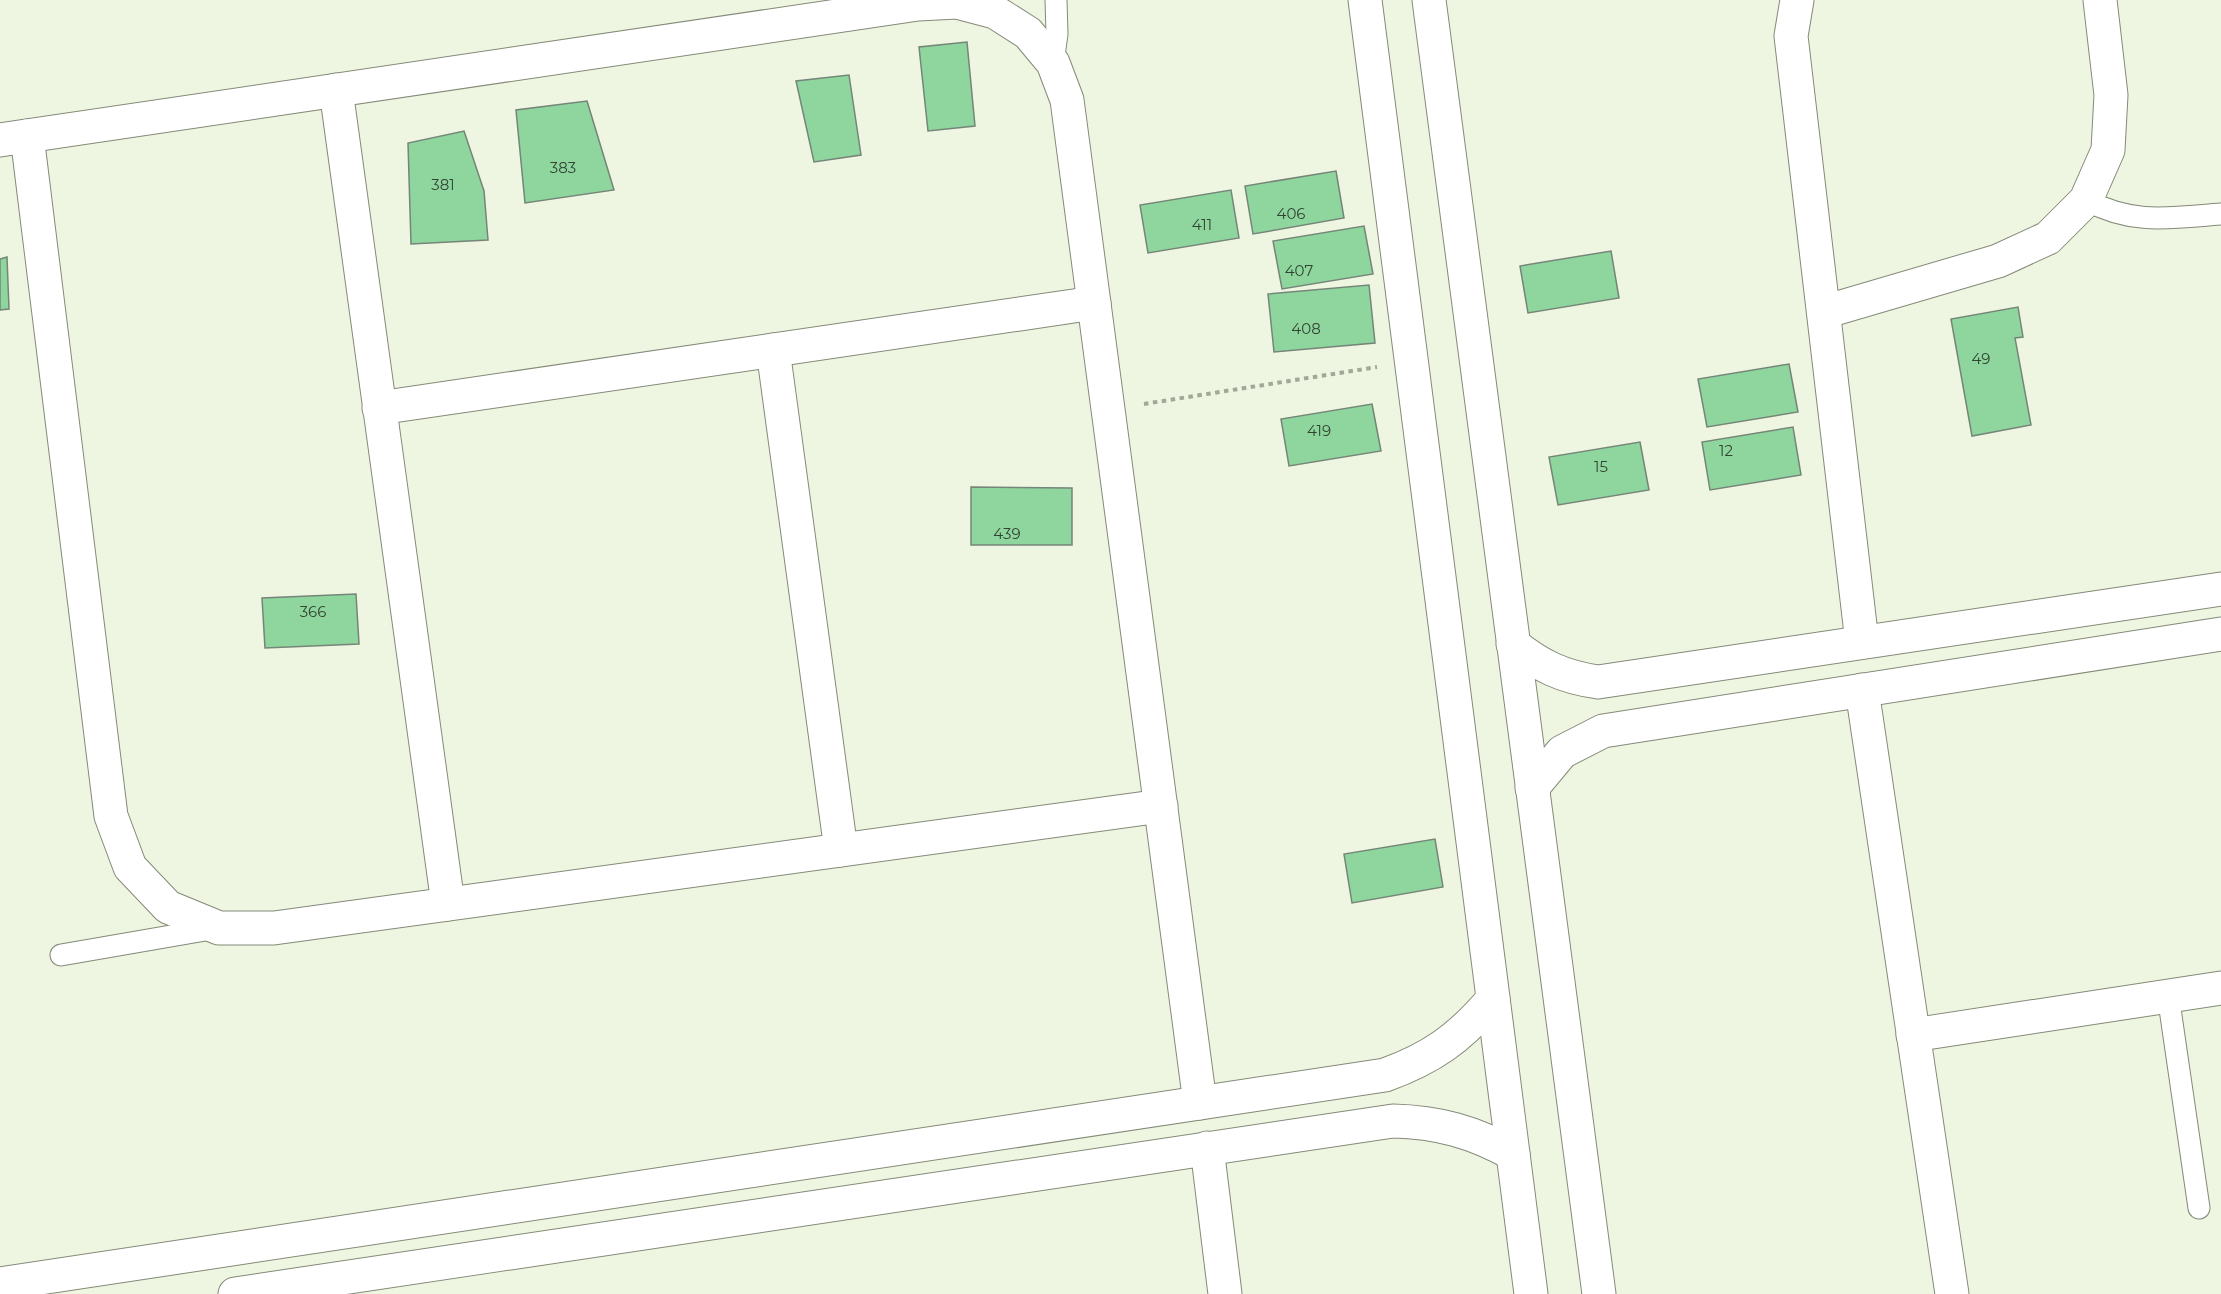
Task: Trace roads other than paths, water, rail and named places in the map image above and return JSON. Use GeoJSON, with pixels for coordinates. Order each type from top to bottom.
{"type":"FeatureCollection","features":[{"type":"Feature","properties":{"kind":"street"},"geometry":{"type":"LineString","coordinates":[[1365,0],[1531,1294]]}},
{"type":"Feature","properties":{"kind":"street"},"geometry":{"type":"LineString","coordinates":[[1429,0],[1599,1294]]}},
{"type":"Feature","properties":{"kind":"street"},"geometry":{"type":"LineString","coordinates":[[1797,0],[1791,36],[1862,642]]}},
{"type":"Feature","properties":{"kind":"street"},"geometry":{"type":"LineString","coordinates":[[1824,312],[1998,261],[2048,238],[2086,200],[2108,150],[2111,95],[2100,0]]}},
{"type":"Feature","properties":{"kind":"street"},"geometry":{"type":"LineString","coordinates":[[1161,806],[274,928],[219,928],[168,907],[130,867],[111,816],[13,138],[906,5],[957,2],[995,12],[1028,33],[1053,63],[1067,100],[1161,806],[1200,1103]]}},
{"type":"Feature","properties":{"kind":"street"},"geometry":{"type":"LineString","coordinates":[[336,90],[448,904]]}},
{"type":"Feature","properties":{"kind":"street"},"geometry":{"type":"LineString","coordinates":[[379,408],[1094,303]]}},
{"type":"Feature","properties":{"kind":"street"},"geometry":{"type":"LineString","coordinates":[[773,350],[842,850]]}},
{"type":"Feature","properties":{"kind":"street"},"geometry":{"type":"LineString","coordinates":[[1514,644],[1551,670],[1573,679],[1598,682],[2221,588]]}},
{"type":"Feature","properties":{"kind":"street"},"geometry":{"type":"LineString","coordinates":[[1532,788],[1546,768],[1562,752],[1603,731],[2221,634]]}},
{"type":"Feature","properties":{"kind":"street"},"geometry":{"type":"LineString","coordinates":[[1862,690],[1952,1294]]}},
{"type":"Feature","properties":{"kind":"street"},"geometry":{"type":"LineString","coordinates":[[1913,1035],[2221,988]]}},
{"type":"Feature","properties":{"kind":"street"},"geometry":{"type":"LineString","coordinates":[[0,1284],[1385,1075],[1417,1064],[1446,1046],[1472,1025],[1493,999]]}},
{"type":"Feature","properties":{"kind":"street"},"geometry":{"type":"LineString","coordinates":[[235,1294],[274,1291],[1393,1121],[1424,1121],[1456,1128],[1485,1138],[1513,1154]]}},
{"type":"Feature","properties":{"kind":"street"},"geometry":{"type":"LineString","coordinates":[[1207,1148],[1225,1294]]}},
{"type":"Feature","properties":{"kind":"lane"},"geometry":{"type":"LineString","coordinates":[[1053,63],[1057,34],[1056,0]]}},
{"type":"Feature","properties":{"kind":"lane"},"geometry":{"type":"LineString","coordinates":[[2086,200],[2124,216],[2146,220],[2221,214]]}},
{"type":"Feature","properties":{"kind":"lane"},"geometry":{"type":"LineString","coordinates":[[61,955],[219,928]]}},
{"type":"Feature","properties":{"kind":"lane"},"geometry":{"type":"LineString","coordinates":[[2168,995],[2199,1208]]}}]}
